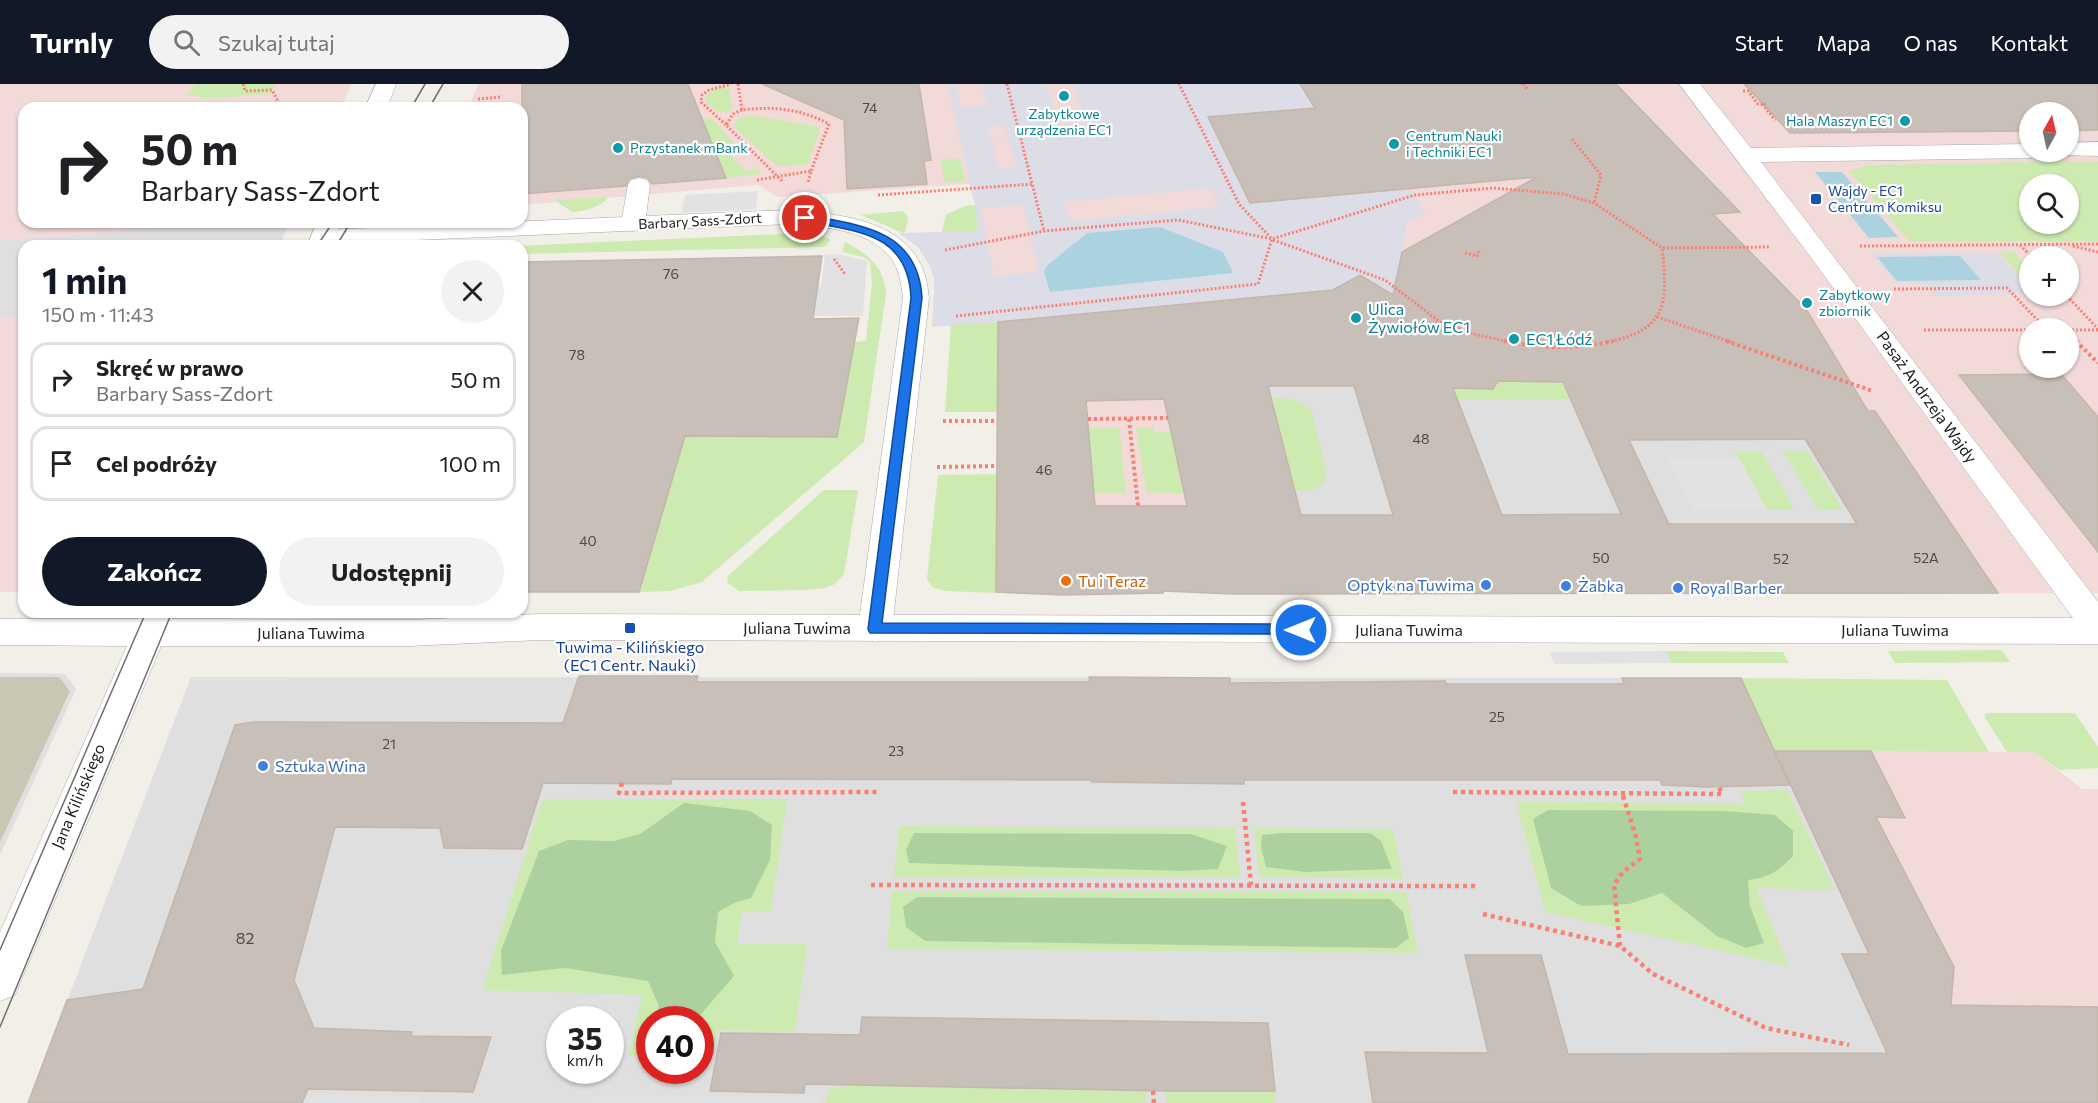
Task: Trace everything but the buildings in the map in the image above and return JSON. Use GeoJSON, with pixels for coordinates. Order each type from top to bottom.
{"type":"FeatureCollection","features":[{"type":"Feature","properties":{"kind":"street"},"geometry":{"type":"LineString","coordinates":[[379,102],[387,84]]}},
{"type":"Feature","properties":{"kind":"street","name":"Pasaż Andrzeja Wajdy"},"geometry":{"type":"LineString","coordinates":[[1689,84],[1816,247],[2098,629]]}},
{"type":"Feature","properties":{"kind":"street"},"geometry":{"type":"LineString","coordinates":[[2079,150],[2098,149]]}},
{"type":"Feature","properties":{"kind":"street"},"geometry":{"type":"LineString","coordinates":[[1746,155],[2019,150]]}},
{"type":"Feature","properties":{"kind":"street","name":"Barbary Sass-Zdort"},"geometry":{"type":"LineString","coordinates":[[528,228],[789,217],[822,220],[855,227],[882,237],[900,249],[908,259]]}},
{"type":"Feature","properties":{"kind":"street","name":"Barbary Sass-Zdort"},"geometry":{"type":"LineString","coordinates":[[324,235],[521,228]]}},
{"type":"Feature","properties":{"kind":"street"},"geometry":{"type":"LineString","coordinates":[[875,629],[914,320],[916,284],[908,259]]}},
{"type":"Feature","properties":{"kind":"street","name":"Juliana Tuwima"},"geometry":{"type":"LineString","coordinates":[[0,632],[154,622],[408,633],[540,627],[2098,629]]}},
{"type":"Feature","properties":{"kind":"street","name":"Jana Kilińskiego"},"geometry":{"type":"LineString","coordinates":[[0,980],[154,622]]}},
{"type":"Feature","properties":{"kind":"lane"},"geometry":{"type":"LineString","coordinates":[[633,224],[639,185]]}},
{"type":"Feature","properties":{"kind":"path"},"geometry":{"type":"LineString","coordinates":[[243,84],[245,92],[272,90],[278,102]]}},
{"type":"Feature","properties":{"kind":"path"},"geometry":{"type":"LineString","coordinates":[[731,84],[709,90],[702,95],[701,102],[803,199],[789,217]]}},
{"type":"Feature","properties":{"kind":"path"},"geometry":{"type":"LineString","coordinates":[[738,84],[742,110]]}},
{"type":"Feature","properties":{"kind":"path"},"geometry":{"type":"LineString","coordinates":[[1007,84],[1044,231]]}},
{"type":"Feature","properties":{"kind":"path"},"geometry":{"type":"LineString","coordinates":[[1179,84],[1239,204],[1272,239]]}},
{"type":"Feature","properties":{"kind":"path"},"geometry":{"type":"LineString","coordinates":[[1523,84],[1528,90]]}},
{"type":"Feature","properties":{"kind":"path"},"geometry":{"type":"LineString","coordinates":[[1750,94],[1758,104],[1766,104]]}},
{"type":"Feature","properties":{"kind":"path"},"geometry":{"type":"LineString","coordinates":[[478,99],[501,97]]}},
{"type":"Feature","properties":{"kind":"path"},"geometry":{"type":"LineString","coordinates":[[726,125],[733,114],[762,106],[815,115],[829,124],[811,171]]}},
{"type":"Feature","properties":{"kind":"path"},"geometry":{"type":"LineString","coordinates":[[1572,139],[1601,175],[1594,203]]}},
{"type":"Feature","properties":{"kind":"path"},"geometry":{"type":"LineString","coordinates":[[870,195],[1033,184]]}},
{"type":"Feature","properties":{"kind":"path"},"geometry":{"type":"LineString","coordinates":[[1272,239],[1415,195],[1493,188],[1563,194],[1594,203],[1662,248],[1816,247]]}},
{"type":"Feature","properties":{"kind":"path"},"geometry":{"type":"LineString","coordinates":[[908,259],[1044,231],[1178,220],[1272,239],[1385,280],[1440,322],[1477,335],[1533,347],[1578,348],[1623,339],[1650,327],[1658,318],[1662,310],[1665,276],[1662,248]]}},
{"type":"Feature","properties":{"kind":"path"},"geometry":{"type":"LineString","coordinates":[[914,320],[1258,284],[1272,239]]}},
{"type":"Feature","properties":{"kind":"path"},"geometry":{"type":"LineString","coordinates":[[2066,244],[2098,252]]}},
{"type":"Feature","properties":{"kind":"path"},"geometry":{"type":"LineString","coordinates":[[1885,246],[2098,244]]}},
{"type":"Feature","properties":{"kind":"path"},"geometry":{"type":"LineString","coordinates":[[1465,253],[1477,256],[1479,251]]}},
{"type":"Feature","properties":{"kind":"path"},"geometry":{"type":"LineString","coordinates":[[1917,289],[2007,288],[2036,318]]}},
{"type":"Feature","properties":{"kind":"path"},"geometry":{"type":"LineString","coordinates":[[2076,306],[2098,330]]}},
{"type":"Feature","properties":{"kind":"path"},"geometry":{"type":"LineString","coordinates":[[1658,318],[1939,413]]}},
{"type":"Feature","properties":{"kind":"path"},"geometry":{"type":"LineString","coordinates":[[1878,331],[2019,330]]}},
{"type":"Feature","properties":{"kind":"path"},"geometry":{"type":"LineString","coordinates":[[2079,331],[2098,330]]}},
{"type":"Feature","properties":{"kind":"path"},"geometry":{"type":"LineString","coordinates":[[2079,343],[2098,363]]}},
{"type":"Feature","properties":{"kind":"path"},"geometry":{"type":"LineString","coordinates":[[1088,419],[1168,418]]}},
{"type":"Feature","properties":{"kind":"path"},"geometry":{"type":"LineString","coordinates":[[1129,419],[1138,506]]}},
{"type":"Feature","properties":{"kind":"path"},"geometry":{"type":"LineString","coordinates":[[933,421],[997,421]]}},
{"type":"Feature","properties":{"kind":"path"},"geometry":{"type":"LineString","coordinates":[[929,468],[996,466]]}},
{"type":"Feature","properties":{"kind":"path"},"geometry":{"type":"LineString","coordinates":[[622,783],[619,793],[880,792]]}},
{"type":"Feature","properties":{"kind":"path"},"geometry":{"type":"LineString","coordinates":[[1453,792],[1722,794],[1719,787]]}},
{"type":"Feature","properties":{"kind":"path"},"geometry":{"type":"LineString","coordinates":[[1620,946],[1614,885],[1623,872],[1640,859],[1636,837],[1622,793]]}},
{"type":"Feature","properties":{"kind":"path"},"geometry":{"type":"LineString","coordinates":[[1243,802],[1251,885]]}},
{"type":"Feature","properties":{"kind":"path"},"geometry":{"type":"LineString","coordinates":[[871,885],[1476,886]]}},
{"type":"Feature","properties":{"kind":"path"},"geometry":{"type":"LineString","coordinates":[[1483,914],[1620,946],[1653,974],[1766,1028],[1849,1045]]}},
{"type":"Feature","properties":{"kind":"path"},"geometry":{"type":"LineString","coordinates":[[1153,1091],[1154,1103]]}},
{"type":"Feature","properties":{"kind":"shaded area"},"geometry":{"type":"Polygon","coordinates":[[[0,84],[351,84],[344,102],[18,102],[18,228],[159,228],[0,241],[0,84]]]}},
{"type":"Feature","properties":{"kind":"shaded area","name":"EC1 Łódź"},"geometry":{"type":"Polygon","coordinates":[[[478,84],[2098,84],[2098,593],[1899,593],[1791,415],[1600,380],[1260,353],[1262,594],[996,585],[996,484],[1006,474],[997,474],[997,322],[932,327],[934,278],[930,266],[918,247],[899,233],[942,232],[946,215],[965,206],[975,205],[969,184],[778,197],[758,185],[528,204],[528,102],[471,102],[478,84]]]}},
{"type":"Feature","properties":{"kind":"shaded area"},"geometry":{"type":"Polygon","coordinates":[[[947,84],[956,84],[961,107],[987,105],[982,84],[1046,84],[1060,125],[1087,122],[1072,84],[1300,84],[1343,105],[1208,117],[1251,203],[1411,188],[1425,213],[1407,223],[1401,257],[1426,293],[1401,300],[1360,275],[1333,290],[932,327],[934,278],[930,266],[918,247],[899,233],[978,232],[975,205],[947,84]],[[1004,125],[988,127],[999,169],[1016,168],[1004,125]],[[1211,188],[1064,202],[1071,221],[1219,207],[1211,188]],[[1023,205],[981,208],[994,276],[1039,272],[1023,205]]]}},
{"type":"Feature","properties":{"kind":"shaded area"},"geometry":{"type":"Polygon","coordinates":[[[758,191],[756,209],[681,213],[685,195],[758,191]]]}},
{"type":"Feature","properties":{"kind":"shaded area"},"geometry":{"type":"Polygon","coordinates":[[[159,228],[287,228],[282,240],[18,240],[18,316],[0,318],[0,241],[159,228]]]}},
{"type":"Feature","properties":{"kind":"shaded area"},"geometry":{"type":"Polygon","coordinates":[[[1996,253],[2019,277],[2019,293],[1934,296],[1923,283],[1895,283],[1872,254],[1996,253]]]}},
{"type":"Feature","properties":{"kind":"shaded area"},"geometry":{"type":"Polygon","coordinates":[[[825,254],[843,255],[867,261],[863,316],[783,316],[528,295],[528,294],[821,287],[825,254]]]}},
{"type":"Feature","properties":{"kind":"shaded area"},"geometry":{"type":"Polygon","coordinates":[[[18,316],[18,592],[0,592],[0,318],[18,316]]]}},
{"type":"Feature","properties":{"kind":"shaded area"},"geometry":{"type":"Polygon","coordinates":[[[1215,353],[1561,381],[1791,415],[1899,593],[1262,594],[1215,353]]]}},
{"type":"Feature","properties":{"kind":"shaded area"},"geometry":{"type":"Polygon","coordinates":[[[1668,458],[1739,458],[1767,510],[1694,510],[1668,458]]]}},
{"type":"Feature","properties":{"kind":"shaded area"},"geometry":{"type":"Polygon","coordinates":[[[1666,651],[1671,663],[1554,664],[1550,652],[1666,651]]]}},
{"type":"Feature","properties":{"kind":"shaded area"},"geometry":{"type":"Polygon","coordinates":[[[0,673],[65,674],[76,689],[0,855],[0,673]]]}},
{"type":"Feature","properties":{"kind":"shaded area"},"geometry":{"type":"Polygon","coordinates":[[[0,677],[59,677],[70,691],[0,842],[0,677]]]}},
{"type":"Feature","properties":{"kind":"shaded area"},"geometry":{"type":"Polygon","coordinates":[[[191,677],[1741,678],[1934,1094],[2098,1095],[2098,1103],[28,1103],[191,677]]]}},
{"type":"Feature","properties":{"kind":"shaded area"},"geometry":{"type":"Polygon","coordinates":[[[1774,751],[2035,752],[2082,789],[2098,789],[2098,1095],[1915,1053],[1774,751]]]}},
{"type":"Feature","properties":{"kind":"shaded area"},"geometry":{"type":"Polygon","coordinates":[[[312,1094],[423,1097],[421,1103],[308,1103],[312,1094]]]}},
{"type":"Feature","properties":{"kind":"shaded area"},"geometry":{"type":"Polygon","coordinates":[[[591,1097],[820,1097],[819,1103],[590,1103],[591,1097]]]}},
{"type":"Feature","properties":{"kind":"green space"},"geometry":{"type":"Polygon","coordinates":[[[195,84],[275,84],[270,94],[201,99],[201,95],[187,96],[195,84]]]}},
{"type":"Feature","properties":{"kind":"green space"},"geometry":{"type":"Polygon","coordinates":[[[729,86],[732,108],[728,112],[719,112],[706,102],[707,94],[729,86]]]}},
{"type":"Feature","properties":{"kind":"green space"},"geometry":{"type":"Polygon","coordinates":[[[751,115],[821,127],[808,163],[777,166],[734,127],[737,119],[751,115]]]}},
{"type":"Feature","properties":{"kind":"green space"},"geometry":{"type":"Polygon","coordinates":[[[711,118],[741,151],[731,156],[746,171],[757,168],[759,174],[726,178],[702,119],[711,118]]]}},
{"type":"Feature","properties":{"kind":"green space"},"geometry":{"type":"Polygon","coordinates":[[[960,158],[965,181],[945,183],[941,160],[960,158]]]}},
{"type":"Feature","properties":{"kind":"green space"},"geometry":{"type":"Polygon","coordinates":[[[2098,161],[2098,241],[1909,241],[1849,171],[1869,165],[2098,161]]]}},
{"type":"Feature","properties":{"kind":"green space"},"geometry":{"type":"Polygon","coordinates":[[[609,197],[592,208],[572,212],[554,200],[609,197]]]}},
{"type":"Feature","properties":{"kind":"green space"},"geometry":{"type":"Polygon","coordinates":[[[976,205],[978,233],[942,232],[946,215],[965,206],[976,205]]]}},
{"type":"Feature","properties":{"kind":"green space"},"geometry":{"type":"Polygon","coordinates":[[[903,211],[908,217],[906,230],[903,233],[861,215],[903,211]]]}},
{"type":"Feature","properties":{"kind":"green space"},"geometry":{"type":"Polygon","coordinates":[[[783,234],[817,235],[831,239],[826,246],[821,247],[528,254],[528,245],[783,234]]]}},
{"type":"Feature","properties":{"kind":"green space"},"geometry":{"type":"Polygon","coordinates":[[[845,242],[868,256],[878,268],[885,284],[886,294],[864,442],[702,582],[670,591],[639,592],[685,436],[837,436],[854,342],[866,341],[872,283],[870,262],[863,257],[842,252],[845,242]]]}},
{"type":"Feature","properties":{"kind":"green space"},"geometry":{"type":"Polygon","coordinates":[[[2014,252],[2019,258],[2019,274],[2000,253],[2014,252]]]}},
{"type":"Feature","properties":{"kind":"green space"},"geometry":{"type":"Polygon","coordinates":[[[998,322],[997,412],[945,412],[951,325],[998,322]]]}},
{"type":"Feature","properties":{"kind":"green space"},"geometry":{"type":"Polygon","coordinates":[[[1439,351],[1562,382],[1571,399],[1458,400],[1439,351]]]}},
{"type":"Feature","properties":{"kind":"green space"},"geometry":{"type":"Polygon","coordinates":[[[1271,398],[1299,402],[1312,412],[1327,476],[1314,489],[1295,491],[1271,398]]]}},
{"type":"Feature","properties":{"kind":"green space"},"geometry":{"type":"Polygon","coordinates":[[[1119,427],[1126,493],[1094,493],[1088,428],[1119,427]]]}},
{"type":"Feature","properties":{"kind":"green space"},"geometry":{"type":"Polygon","coordinates":[[[1136,427],[1153,427],[1154,432],[1174,432],[1184,494],[1146,492],[1136,427]]]}},
{"type":"Feature","properties":{"kind":"green space"},"geometry":{"type":"Polygon","coordinates":[[[1783,451],[1808,452],[1843,510],[1818,510],[1783,451]]]}},
{"type":"Feature","properties":{"kind":"green space"},"geometry":{"type":"Polygon","coordinates":[[[1735,452],[1762,452],[1795,510],[1767,510],[1735,452]]]}},
{"type":"Feature","properties":{"kind":"green space"},"geometry":{"type":"Polygon","coordinates":[[[1006,474],[1005,484],[996,485],[996,593],[946,591],[933,588],[927,579],[938,475],[1006,474]]]}},
{"type":"Feature","properties":{"kind":"green space"},"geometry":{"type":"Polygon","coordinates":[[[824,490],[858,490],[844,574],[835,584],[825,588],[806,590],[739,591],[728,583],[727,578],[731,573],[824,490]]]}},
{"type":"Feature","properties":{"kind":"green space"},"geometry":{"type":"Polygon","coordinates":[[[2002,650],[2010,662],[1895,663],[1888,651],[2002,650]]]}},
{"type":"Feature","properties":{"kind":"green space"},"geometry":{"type":"Polygon","coordinates":[[[1666,651],[1783,652],[1789,663],[1671,663],[1666,651]]]}},
{"type":"Feature","properties":{"kind":"green space"},"geometry":{"type":"Polygon","coordinates":[[[1741,678],[1947,680],[1989,752],[1774,751],[1741,678]]]}},
{"type":"Feature","properties":{"kind":"green space"},"geometry":{"type":"Polygon","coordinates":[[[2075,713],[2098,747],[2098,768],[2059,770],[2035,752],[2007,752],[1985,718],[1985,714],[2075,713]]]}},
{"type":"Feature","properties":{"kind":"green space"},"geometry":{"type":"Polygon","coordinates":[[[1787,790],[1835,890],[1756,888],[1789,966],[1545,912],[1516,801],[1746,804],[1740,791],[1787,790]]]}},
{"type":"Feature","properties":{"kind":"green space"},"geometry":{"type":"Polygon","coordinates":[[[543,799],[787,799],[771,911],[742,911],[737,944],[807,944],[795,1032],[717,1030],[714,1050],[714,1006],[639,1006],[642,995],[482,990],[543,799]]]}},
{"type":"Feature","properties":{"kind":"green space"},"geometry":{"type":"Polygon","coordinates":[[[684,803],[750,811],[772,825],[770,860],[751,898],[734,903],[718,912],[715,942],[734,976],[708,1006],[658,1006],[648,981],[565,968],[502,975],[501,951],[539,851],[568,840],[613,841],[640,834],[684,803]]]}},
{"type":"Feature","properties":{"kind":"green space"},"geometry":{"type":"Polygon","coordinates":[[[1548,810],[1725,811],[1775,815],[1793,831],[1793,856],[1773,873],[1748,880],[1750,906],[1764,943],[1746,948],[1717,936],[1662,893],[1629,904],[1581,906],[1551,888],[1533,819],[1548,810]]]}},
{"type":"Feature","properties":{"kind":"green space"},"geometry":{"type":"Polygon","coordinates":[[[899,826],[1235,828],[1240,877],[894,877],[899,826]]]}},
{"type":"Feature","properties":{"kind":"green space"},"geometry":{"type":"Polygon","coordinates":[[[1254,828],[1393,829],[1403,879],[1259,877],[1254,828]]]}},
{"type":"Feature","properties":{"kind":"green space"},"geometry":{"type":"Polygon","coordinates":[[[914,833],[1191,834],[1227,846],[1218,869],[1182,871],[909,863],[906,850],[914,833]]]}},
{"type":"Feature","properties":{"kind":"green space"},"geometry":{"type":"Polygon","coordinates":[[[1370,833],[1381,841],[1392,869],[1305,872],[1266,867],[1261,847],[1262,835],[1370,833]]]}},
{"type":"Feature","properties":{"kind":"green space"},"geometry":{"type":"Polygon","coordinates":[[[892,891],[1406,892],[1418,953],[887,949],[892,891]]]}},
{"type":"Feature","properties":{"kind":"green space"},"geometry":{"type":"Polygon","coordinates":[[[917,897],[1390,899],[1403,912],[1409,938],[1396,948],[925,941],[906,927],[903,907],[917,897]]]}},
{"type":"Feature","properties":{"kind":"green space"},"geometry":{"type":"Polygon","coordinates":[[[636,1021],[636,1056],[628,1056],[636,1021]]]}},
{"type":"Feature","properties":{"kind":"green space"},"geometry":{"type":"Polygon","coordinates":[[[853,1085],[1146,1091],[1146,1103],[826,1103],[828,1090],[853,1085]]]}},
{"type":"Feature","properties":{"kind":"green space"},"geometry":{"type":"Polygon","coordinates":[[[1166,1091],[1275,1091],[1276,1103],[1167,1103],[1166,1091]]]}},
{"type":"Feature","properties":{"kind":"water"},"geometry":{"type":"Polygon","coordinates":[[[1815,172],[1842,172],[1898,237],[1869,238],[1815,172]]]}},
{"type":"Feature","properties":{"kind":"water"},"geometry":{"type":"Polygon","coordinates":[[[1160,227],[1223,252],[1233,273],[1050,292],[1044,272],[1047,266],[1087,233],[1160,227]]]}},
{"type":"Feature","properties":{"kind":"water"},"geometry":{"type":"Polygon","coordinates":[[[1960,256],[1981,280],[1897,281],[1877,257],[1960,256]]]}},
{"type":"Feature","properties":{"kind":"tram line"},"geometry":{"type":"LineString","coordinates":[[414,102],[425,84]]}},
{"type":"Feature","properties":{"kind":"tram line"},"geometry":{"type":"LineString","coordinates":[[432,102],[443,84]]}},
{"type":"Feature","properties":{"kind":"tram line"},"geometry":{"type":"LineString","coordinates":[[321,240],[329,228]]}},
{"type":"Feature","properties":{"kind":"tram line"},"geometry":{"type":"LineString","coordinates":[[340,240],[347,228]]}},
{"type":"Feature","properties":{"kind":"tram line"},"geometry":{"type":"LineString","coordinates":[[0,950],[143,618]]}},
{"type":"Feature","properties":{"kind":"tram line"},"geometry":{"type":"LineString","coordinates":[[0,1027],[170,618]]}},
{"type":"Feature","properties":{"kind":"place","name":"Zabytkowe urządzenia EC1"},"geometry":{"type":"Point","coordinates":[1064,96]}},
{"type":"Feature","properties":{"kind":"place","name":"Hala Maszyn EC1"},"geometry":{"type":"Point","coordinates":[1905,121]}},
{"type":"Feature","properties":{"kind":"place","name":"Centrum Nauki i Techniki EC1"},"geometry":{"type":"Point","coordinates":[1394,144]}},
{"type":"Feature","properties":{"kind":"place","name":"Przystanek mBank"},"geometry":{"type":"Point","coordinates":[618,148]}},
{"type":"Feature","properties":{"kind":"place","name":"Wajdy - EC1 Centrum Komiksu"},"geometry":{"type":"Point","coordinates":[1816,199]}},
{"type":"Feature","properties":{"kind":"place","name":"Zabytkowy zbiornik"},"geometry":{"type":"Point","coordinates":[1807,303]}},
{"type":"Feature","properties":{"kind":"place","name":"Ulica Żywiołów EC1"},"geometry":{"type":"Point","coordinates":[1356,318]}},
{"type":"Feature","properties":{"kind":"place","name":"EC1 Łódź"},"geometry":{"type":"Point","coordinates":[1514,339]}},
{"type":"Feature","properties":{"kind":"place","name":"Tu i Teraz"},"geometry":{"type":"Point","coordinates":[1066,581]}},
{"type":"Feature","properties":{"kind":"place","name":"Optyk na Tuwima"},"geometry":{"type":"Point","coordinates":[1486,585]}},
{"type":"Feature","properties":{"kind":"place","name":"Żabka"},"geometry":{"type":"Point","coordinates":[1566,586]}},
{"type":"Feature","properties":{"kind":"place","name":"Royal Barber"},"geometry":{"type":"Point","coordinates":[1678,588]}},
{"type":"Feature","properties":{"kind":"place","name":"Tuwima - Kilińskiego (EC1 Centr. Nauki)"},"geometry":{"type":"Point","coordinates":[630,628]}},
{"type":"Feature","properties":{"kind":"place","name":"Sztuka Wina"},"geometry":{"type":"Point","coordinates":[263,766]}},
{"type":"Feature","properties":{"kind":"route"},"geometry":{"type":"LineString","coordinates":[[805,218],[855,227],[882,237],[900,249],[914,272],[916,298],[875,629],[1301,630]]}}]}
